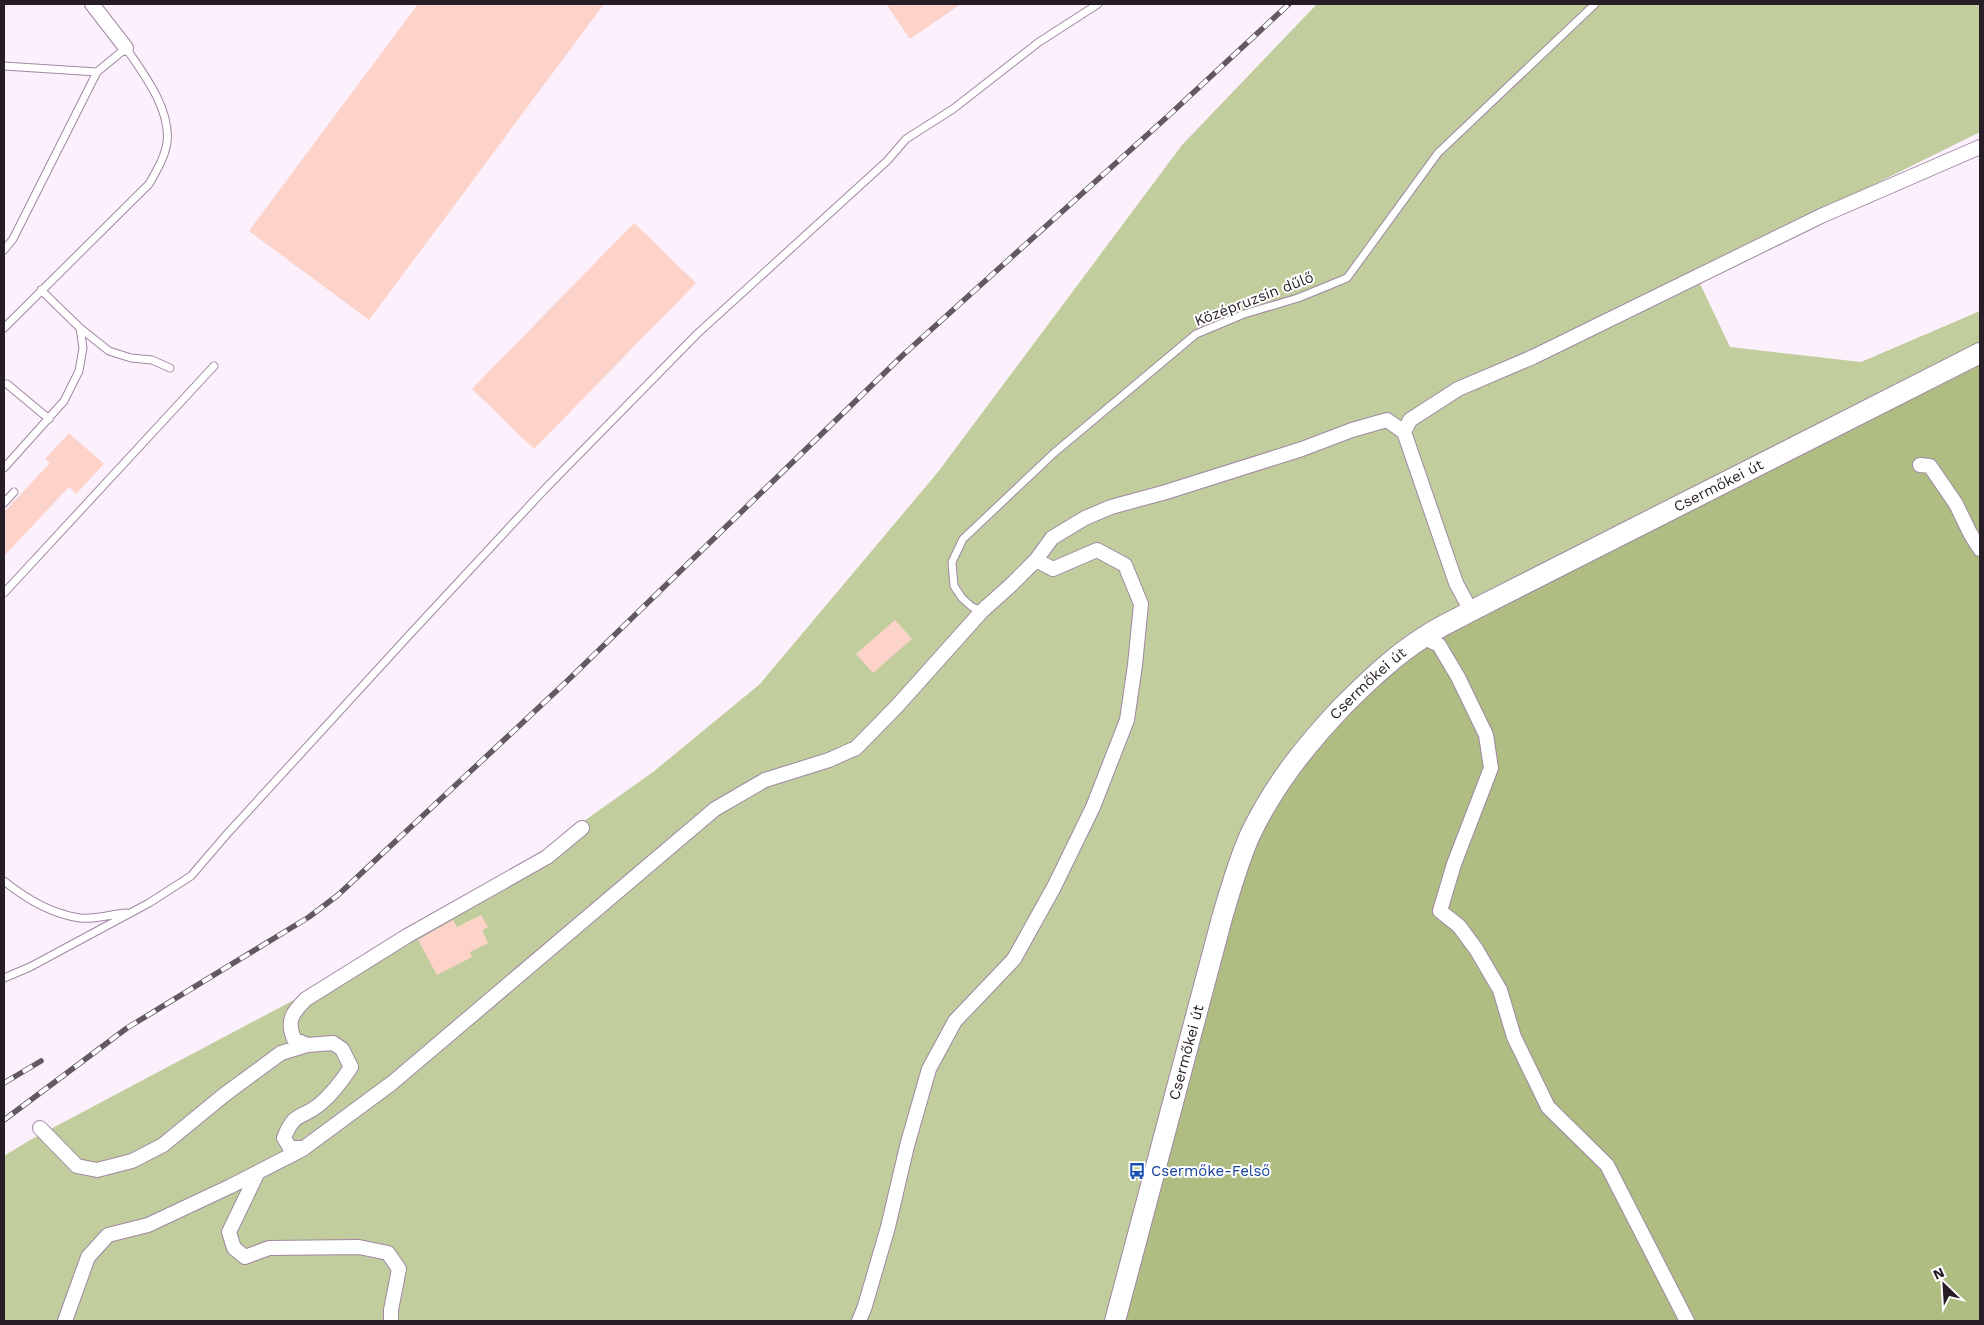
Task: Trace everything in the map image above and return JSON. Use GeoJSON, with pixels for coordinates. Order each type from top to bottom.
{"type":"FeatureCollection","features":[{"type":"Feature","properties":{"kind":"main road","name":"Csermőkei út"},"geometry":{"type":"LineString","coordinates":[[1115,1321],[1222,918],[1250,836],[1269,800],[1310,741],[1372,677],[1424,637],[1471,611],[1977,357]]}},
{"type":"Feature","properties":{"kind":"street"},"geometry":{"type":"LineString","coordinates":[[92,4],[126,48]]}},
{"type":"Feature","properties":{"kind":"street"},"geometry":{"type":"LineString","coordinates":[[1404,432],[1410,420],[1458,389],[1534,357],[1821,216],[1980,147]]}},
{"type":"Feature","properties":{"kind":"street"},"geometry":{"type":"LineString","coordinates":[[64,1321],[88,1257],[108,1235],[148,1225],[304,1148],[392,1083],[716,809],[765,780],[829,760],[856,748],[898,706],[982,610],[1036,560],[1052,538],[1085,518],[1111,507],[1166,492],[1387,420],[1404,432],[1456,583],[1471,611]]}},
{"type":"Feature","properties":{"kind":"street"},"geometry":{"type":"LineString","coordinates":[[1920,465],[1930,466],[1956,504],[1980,549]]}},
{"type":"Feature","properties":{"kind":"street"},"geometry":{"type":"LineString","coordinates":[[859,1321],[888,1227],[928,1069],[955,1021],[1014,959],[1054,887],[1094,808],[1127,720],[1141,604],[1125,565],[1097,550],[1053,569],[1036,560]]}},
{"type":"Feature","properties":{"kind":"street"},"geometry":{"type":"LineString","coordinates":[[1424,637],[1439,645],[1458,676],[1486,735],[1491,768],[1454,864],[1440,911],[1459,926],[1476,949],[1500,990],[1514,1037],[1548,1107],[1607,1165],[1687,1321]]}},
{"type":"Feature","properties":{"kind":"street"},"geometry":{"type":"LineString","coordinates":[[307,1045],[294,1039],[290,1029],[293,1013],[306,999],[407,936],[547,857],[582,828]]}},
{"type":"Feature","properties":{"kind":"street"},"geometry":{"type":"LineString","coordinates":[[40,1128],[77,1166],[97,1170],[132,1161],[163,1145],[224,1095],[281,1053],[307,1045],[332,1043],[342,1049],[351,1067],[334,1091],[319,1105],[294,1118],[288,1128],[284,1138],[290,1148],[304,1148]]}},
{"type":"Feature","properties":{"kind":"street"},"geometry":{"type":"LineString","coordinates":[[258,1172],[228,1232],[234,1248],[245,1257],[269,1248],[359,1247],[388,1253],[399,1269],[391,1310],[391,1321]]}},
{"type":"Feature","properties":{"kind":"lane"},"geometry":{"type":"LineString","coordinates":[[4,978],[30,967],[149,902],[191,876],[227,834],[431,611],[544,490],[697,334],[887,161],[906,139],[953,109],[1039,42],[1098,4]]}},
{"type":"Feature","properties":{"kind":"lane","name":"Középruzsin dűlő"},"geometry":{"type":"LineString","coordinates":[[982,610],[972,607],[962,598],[954,586],[952,562],[963,539],[1054,453],[1196,334],[1244,314],[1298,298],[1346,278],[1438,153],[1595,4]]}},
{"type":"Feature","properties":{"kind":"lane"},"geometry":{"type":"LineString","coordinates":[[4,250],[13,239],[97,72],[126,48],[154,88],[164,118],[168,140],[162,162],[149,184],[4,328]]}},
{"type":"Feature","properties":{"kind":"lane"},"geometry":{"type":"LineString","coordinates":[[4,66],[97,72]]}},
{"type":"Feature","properties":{"kind":"lane"},"geometry":{"type":"LineString","coordinates":[[41,290],[80,328],[109,351],[132,358],[152,360],[170,368]]}},
{"type":"Feature","properties":{"kind":"lane"},"geometry":{"type":"LineString","coordinates":[[4,468],[64,402],[79,371],[83,348],[80,328]]}},
{"type":"Feature","properties":{"kind":"lane"},"geometry":{"type":"LineString","coordinates":[[4,593],[214,366]]}},
{"type":"Feature","properties":{"kind":"lane"},"geometry":{"type":"LineString","coordinates":[[7,384],[49,419]]}},
{"type":"Feature","properties":{"kind":"lane"},"geometry":{"type":"LineString","coordinates":[[4,503],[14,492]]}},
{"type":"Feature","properties":{"kind":"lane"},"geometry":{"type":"LineString","coordinates":[[4,881],[20,894],[51,910],[81,918],[130,912]]}},
{"type":"Feature","properties":{"kind":"green space"},"geometry":{"type":"Polygon","coordinates":[[[1317,4],[1980,4],[1980,132],[1695,273],[1730,347],[1861,362],[1980,311],[1980,353],[1116,1321],[4,1321],[4,1156],[30,1140],[309,992],[539,853],[653,772],[760,684],[938,472],[1182,145],[1317,4]]]}},
{"type":"Feature","properties":{"kind":"green space"},"geometry":{"type":"Polygon","coordinates":[[[1980,359],[1980,1321],[1116,1321],[1236,871],[1310,741],[1423,637],[1980,359]]]}},
{"type":"Feature","properties":{"kind":"building"},"geometry":{"type":"Polygon","coordinates":[[[418,4],[604,4],[369,320],[249,231],[418,4]]]}},
{"type":"Feature","properties":{"kind":"building"},"geometry":{"type":"Polygon","coordinates":[[[886,4],[961,4],[910,39],[886,4]]]}},
{"type":"Feature","properties":{"kind":"building"},"geometry":{"type":"Polygon","coordinates":[[[634,223],[696,283],[534,449],[472,389],[634,223]]]}},
{"type":"Feature","properties":{"kind":"building"},"geometry":{"type":"Polygon","coordinates":[[[69,433],[104,464],[76,494],[69,487],[4,556],[4,512],[50,463],[45,459],[69,433]]]}},
{"type":"Feature","properties":{"kind":"building"},"geometry":{"type":"Polygon","coordinates":[[[895,620],[912,639],[873,673],[856,654],[895,620]]]}},
{"type":"Feature","properties":{"kind":"building"},"geometry":{"type":"Polygon","coordinates":[[[481,915],[488,927],[482,930],[488,943],[470,952],[472,957],[437,975],[418,940],[453,920],[457,927],[481,915]]]}},
{"type":"Feature","properties":{"kind":"railway"},"geometry":{"type":"LineString","coordinates":[[4,1120],[127,1028],[309,917],[338,895],[565,683],[903,355],[1167,117],[1289,4]]}},
{"type":"Feature","properties":{"kind":"railway"},"geometry":{"type":"LineString","coordinates":[[4,1083],[41,1061]]}},
{"type":"Feature","properties":{"kind":"place","name":"Csermőke-Felső"},"geometry":{"type":"Point","coordinates":[1137,1171]}}]}
